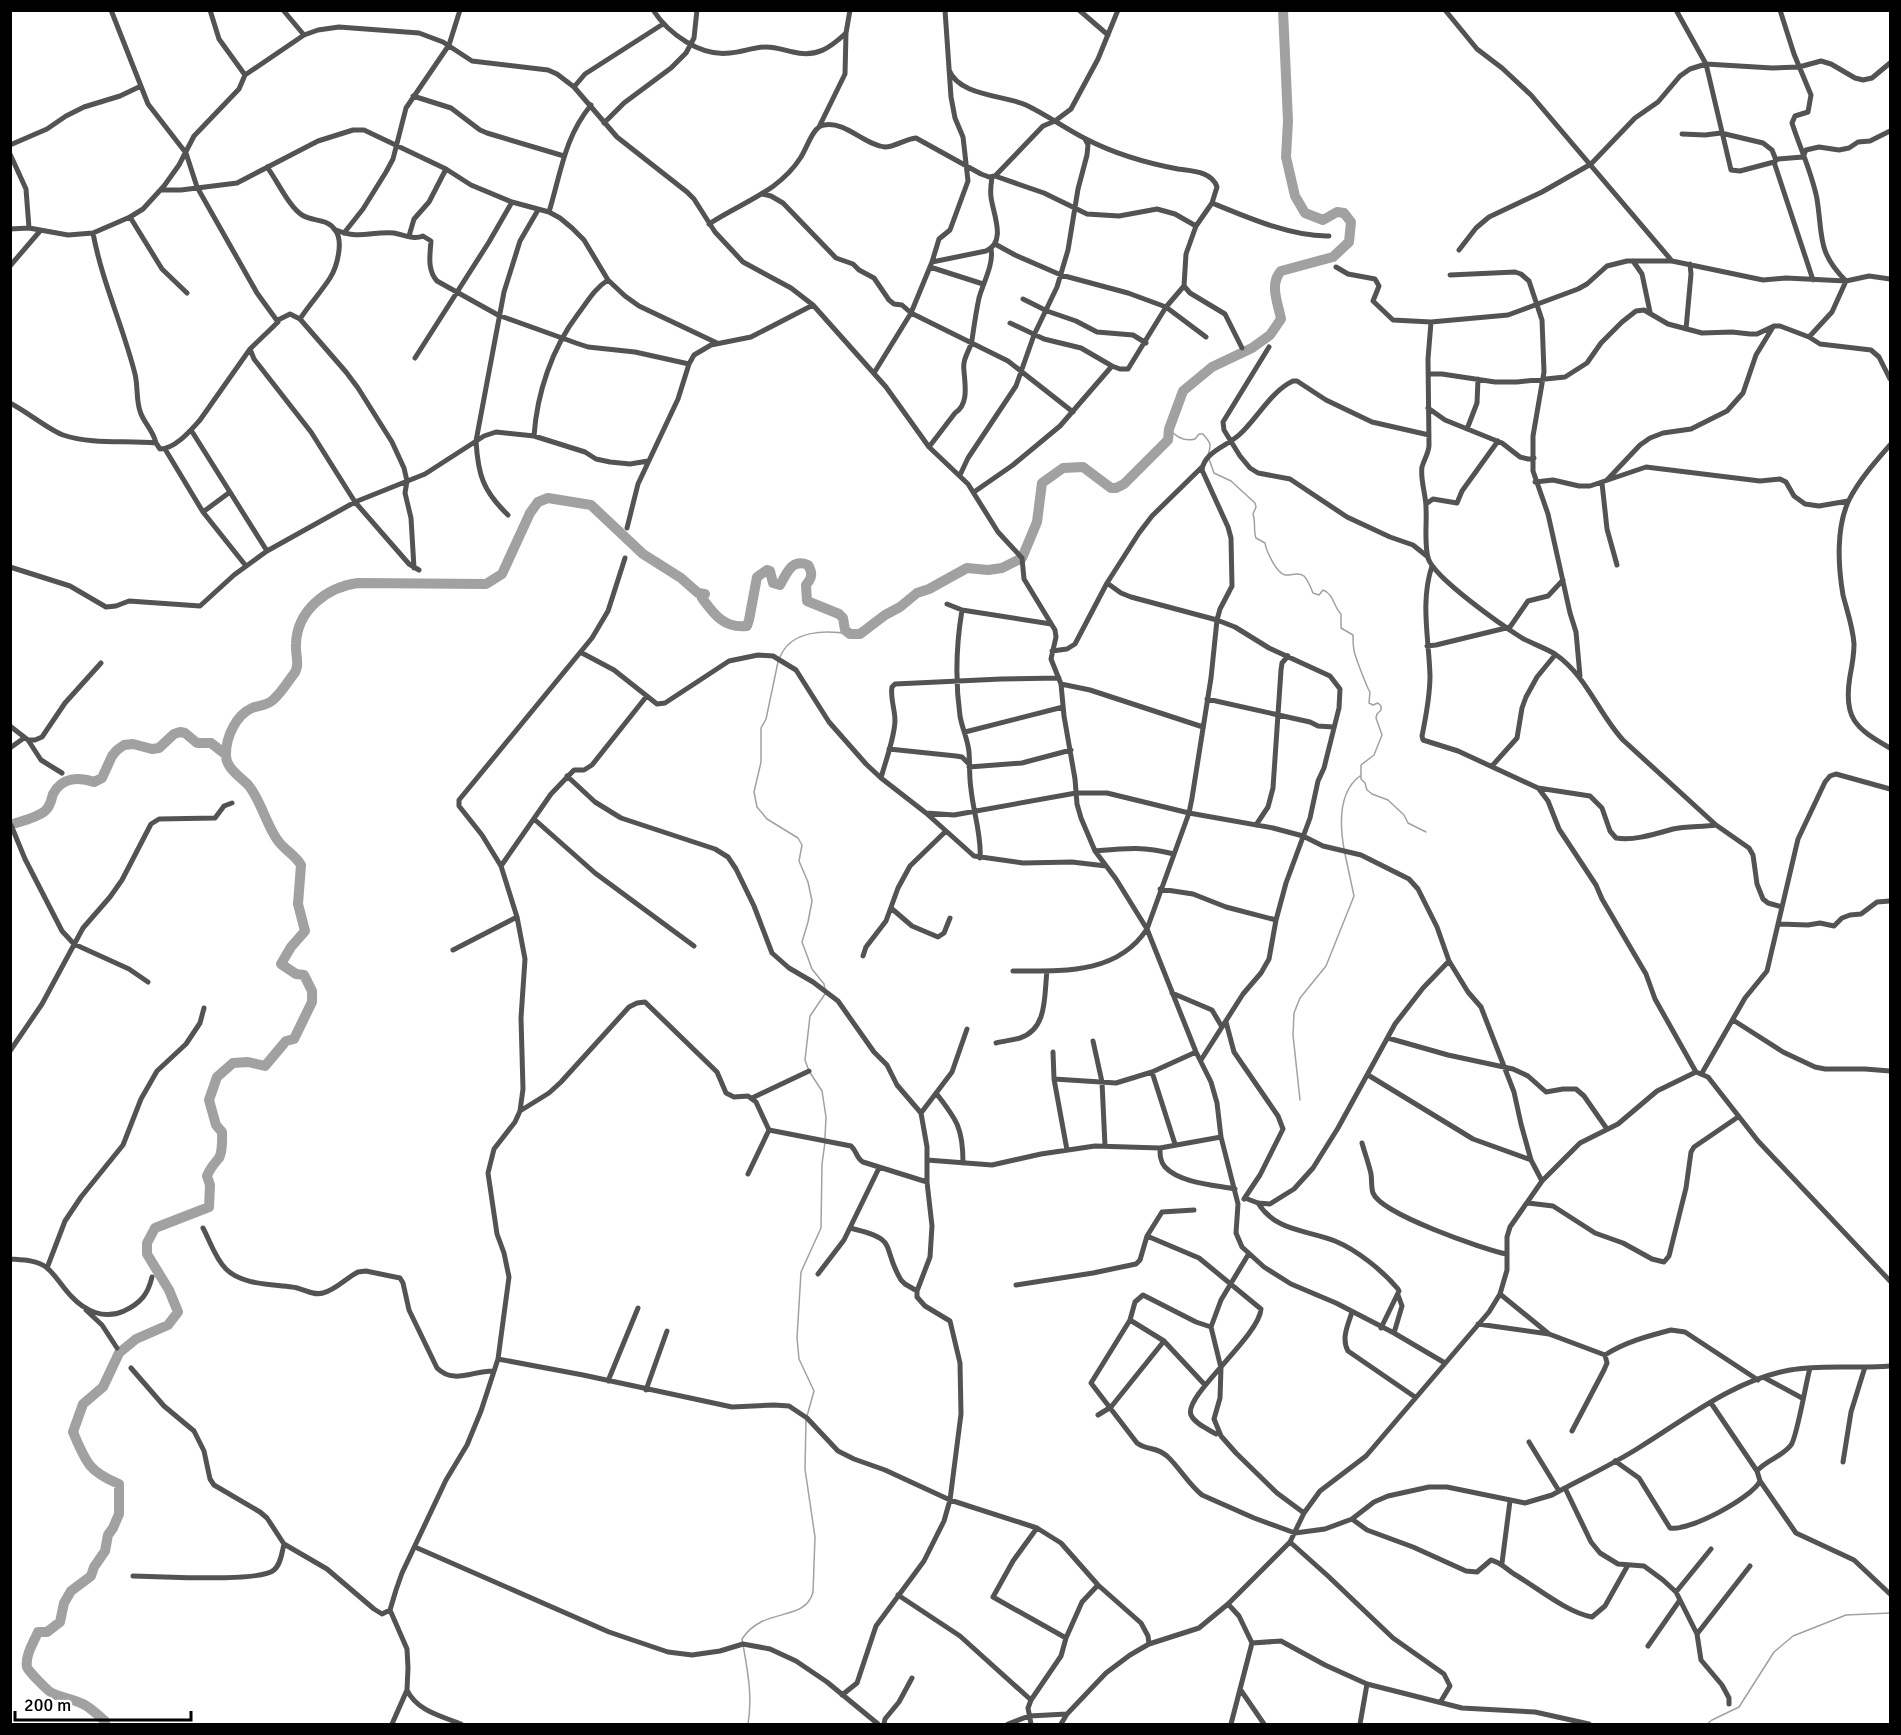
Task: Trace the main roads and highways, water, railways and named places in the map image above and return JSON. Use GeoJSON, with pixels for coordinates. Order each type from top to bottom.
{"type":"FeatureCollection","features":[{"type":"Feature","properties":{"kind":"waterway"},"geometry":{"type":"LineString","coordinates":[[105,1724],[105,1721],[86,1706],[50,1692],[28,1669],[27,1658],[38,1632],[47,1632],[60,1622],[64,1603],[71,1591],[91,1576],[105,1551],[108,1535],[119,1514],[119,1484],[94,1470],[81,1451],[73,1432],[83,1404],[103,1387],[119,1353],[136,1339],[168,1325],[178,1312],[169,1290],[147,1254],[147,1243],[155,1228],[209,1207],[210,1185],[207,1176],[219,1158],[222,1145],[222,1132],[216,1125],[209,1100],[217,1077],[233,1063],[248,1062],[265,1066],[286,1041],[294,1039],[312,1002],[312,991],[304,975],[296,974],[281,964],[291,947],[305,931],[298,904],[301,865],[275,836],[253,792],[231,768],[226,759],[226,747],[237,721],[246,711],[273,700],[295,672],[298,632],[308,611],[316,602],[335,589],[358,583],[486,584],[502,574],[530,513],[538,502],[548,498],[591,505],[643,554],[681,578],[698,593],[705,594],[702,598],[720,619],[739,626],[747,626],[757,577],[767,570],[770,571],[773,583],[780,585],[794,565],[798,563],[808,565],[811,575],[806,585],[807,601],[839,614],[843,618],[845,630],[850,634],[860,634],[917,593],[967,568],[988,570],[1002,568],[1022,558],[1037,522],[1042,483],[1063,468],[1083,467],[1111,488],[1124,484],[1168,440],[1169,429],[1183,391],[1212,367],[1252,348],[1270,335],[1281,319],[1275,288],[1277,276],[1281,271],[1333,257],[1349,242],[1351,222],[1344,213],[1337,212],[1323,220],[1305,213],[1295,196],[1286,157],[1288,121],[1283,10]]}},
{"type":"Feature","properties":{"kind":"waterway"},"geometry":{"type":"LineString","coordinates":[[1169,429],[1177,436],[1187,440],[1195,439],[1199,434],[1203,434],[1210,443],[1208,455]]}},
{"type":"Feature","properties":{"kind":"waterway"},"geometry":{"type":"LineString","coordinates":[[1209,459],[1214,473],[1231,481],[1255,503],[1253,514],[1256,538],[1265,543],[1269,556],[1278,570],[1285,575],[1304,576],[1313,593],[1319,595],[1323,590],[1327,592],[1341,614],[1341,628],[1353,635],[1355,653],[1370,692],[1369,703],[1373,705],[1378,703],[1381,706],[1376,718],[1382,735],[1374,755],[1361,765],[1361,779],[1367,790],[1388,800],[1404,815],[1408,823],[1426,832]]}},
{"type":"Feature","properties":{"kind":"waterway"},"geometry":{"type":"LineString","coordinates":[[780,657],[785,648],[800,637],[820,632],[850,634]]}},
{"type":"Feature","properties":{"kind":"waterway"},"geometry":{"type":"LineString","coordinates":[[778,662],[766,719],[761,728],[761,762],[754,792],[757,807],[767,819],[798,838],[802,845],[799,861],[808,882],[812,901],[802,942],[812,969],[824,984],[825,989]]}},
{"type":"Feature","properties":{"kind":"waterway"},"geometry":{"type":"LineString","coordinates":[[10,825],[45,811],[57,788],[66,781],[83,779],[94,782],[102,778],[112,756],[124,745],[159,748],[174,734],[180,732],[185,733],[197,743],[211,743],[225,754]]}},
{"type":"Feature","properties":{"kind":"waterway"},"geometry":{"type":"LineString","coordinates":[[1344,849],[1342,830],[1344,800],[1353,783],[1360,776]]}},
{"type":"Feature","properties":{"kind":"waterway"},"geometry":{"type":"LineString","coordinates":[[1300,1100],[1293,1035],[1294,1013],[1300,998],[1326,966],[1354,896],[1345,854]]}},
{"type":"Feature","properties":{"kind":"waterway"},"geometry":{"type":"LineString","coordinates":[[825,994],[810,1016],[805,1060],[822,1091],[826,1117],[825,1138]]}},
{"type":"Feature","properties":{"kind":"waterway"},"geometry":{"type":"LineString","coordinates":[[807,1416],[814,1391],[799,1359],[797,1338],[801,1272],[821,1228],[822,1164],[825,1142]]}},
{"type":"Feature","properties":{"kind":"waterway"},"geometry":{"type":"LineString","coordinates":[[748,1724],[750,1692],[742,1639],[761,1622],[801,1608],[809,1602],[813,1592],[815,1537],[805,1469],[806,1420]]}},
{"type":"Feature","properties":{"kind":"waterway"},"geometry":{"type":"LineString","coordinates":[[1707,1724],[1739,1707],[1774,1652],[1793,1636],[1846,1615],[1890,1613]]}}]}
